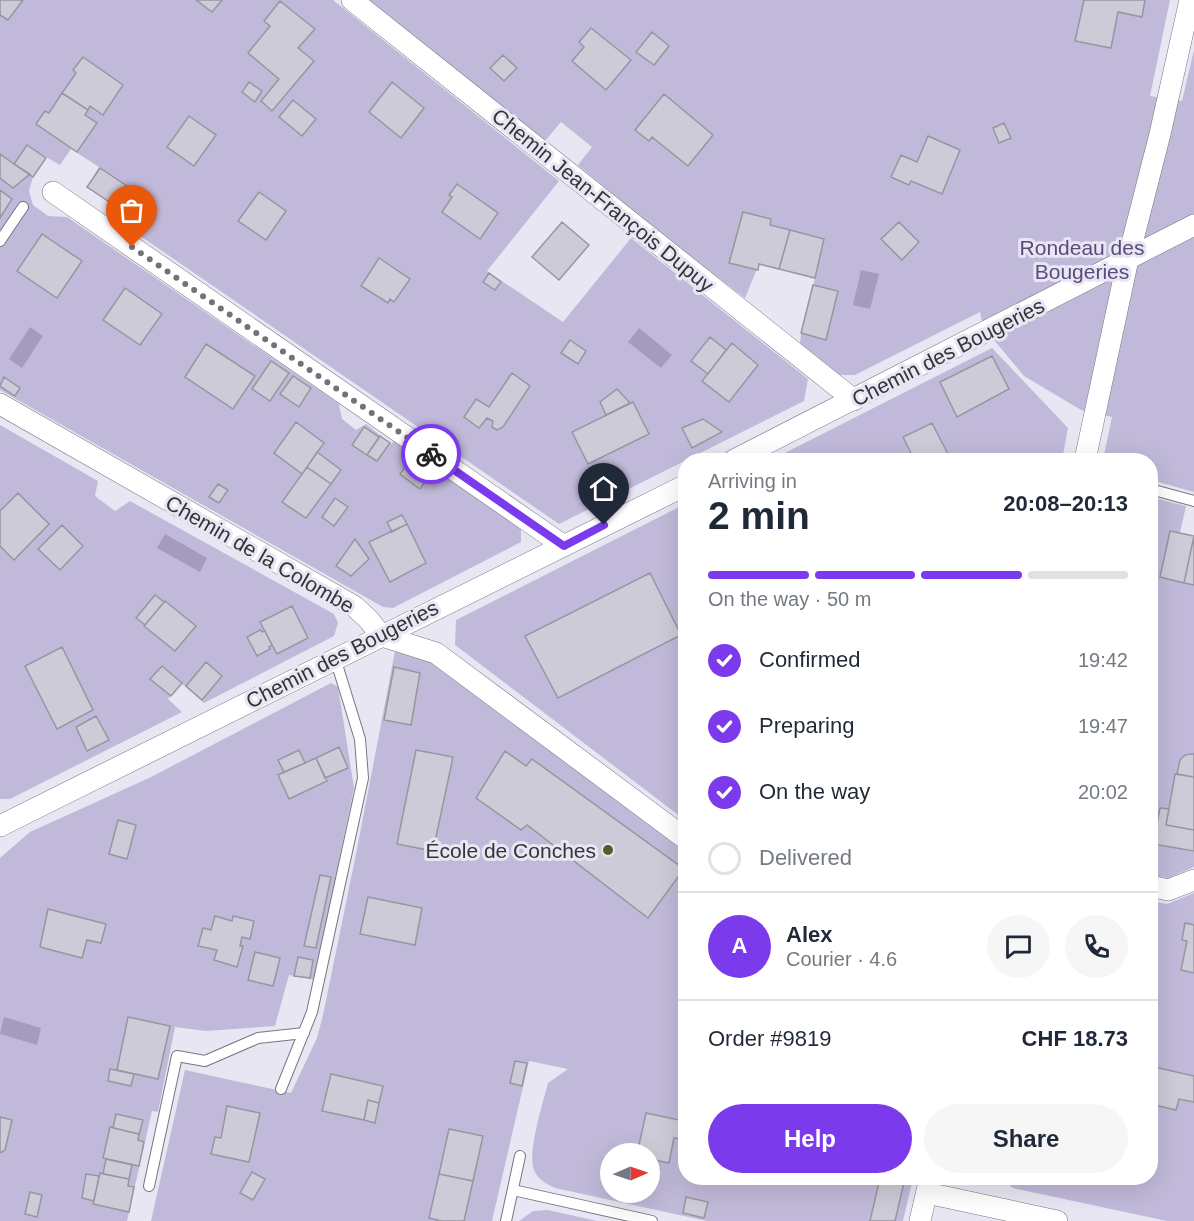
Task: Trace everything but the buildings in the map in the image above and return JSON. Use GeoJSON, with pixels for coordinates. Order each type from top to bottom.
{"type":"FeatureCollection","features":[{"type":"Feature","properties":{"kind":"street","name":"Chemin Jean-François Dupuy"},"geometry":{"type":"LineString","coordinates":[[352,0],[854,400]]}},
{"type":"Feature","properties":{"kind":"street"},"geometry":{"type":"LineString","coordinates":[[1086,453],[1128,259],[1160,134],[1190,0]]}},
{"type":"Feature","properties":{"kind":"street"},"geometry":{"type":"LineString","coordinates":[[53,192],[564,546]]}},
{"type":"Feature","properties":{"kind":"street","name":"Chemin des Bougeries"},"geometry":{"type":"LineString","coordinates":[[748,453],[1194,225]]}},
{"type":"Feature","properties":{"kind":"street","name":"Chemin de la Colombe"},"geometry":{"type":"LineString","coordinates":[[0,404],[354,606],[382,636]]}},
{"type":"Feature","properties":{"kind":"street","name":"Chemin des Bougeries"},"geometry":{"type":"LineString","coordinates":[[0,826],[678,489]]}},
{"type":"Feature","properties":{"kind":"street"},"geometry":{"type":"LineString","coordinates":[[382,636],[436,653],[678,833]]}},
{"type":"Feature","properties":{"kind":"street"},"geometry":{"type":"LineString","coordinates":[[1158,888],[1168,890],[1194,880]]}},
{"type":"Feature","properties":{"kind":"street"},"geometry":{"type":"LineString","coordinates":[[920,1221],[928,1185],[1057,1221]]}},
{"type":"Feature","properties":{"kind":"lane"},"geometry":{"type":"LineString","coordinates":[[0,241],[23,207]]}},
{"type":"Feature","properties":{"kind":"lane"},"geometry":{"type":"LineString","coordinates":[[1158,491],[1194,501]]}},
{"type":"Feature","properties":{"kind":"lane"},"geometry":{"type":"LineString","coordinates":[[281,1089],[312,1012],[363,778],[360,739],[335,658]]}},
{"type":"Feature","properties":{"kind":"lane"},"geometry":{"type":"LineString","coordinates":[[149,1186],[177,1056],[205,1061],[258,1038],[304,1034]]}},
{"type":"Feature","properties":{"kind":"lane"},"geometry":{"type":"LineString","coordinates":[[506,1221],[520,1156]]}},
{"type":"Feature","properties":{"kind":"lane"},"geometry":{"type":"LineString","coordinates":[[513,1190],[652,1221]]}},
{"type":"Feature","properties":{"kind":"green space"},"geometry":{"type":"Polygon","coordinates":[[[0,0],[333,0],[559,181],[487,271],[563,322],[631,238],[808,379],[804,401],[700,453],[678,453],[678,464],[559,524],[136,233],[134,224],[112,210],[114,205],[87,187],[99,167],[71,149],[60,165],[27,146],[33,177],[29,191],[33,205],[48,216],[67,217],[339,404],[342,419],[356,430],[366,424],[391,444],[394,441],[521,529],[521,542],[393,608],[383,607],[0,390],[0,0]]]}},
{"type":"Feature","properties":{"kind":"green space","name":"Rondeau des Bougeries"},"geometry":{"type":"Polygon","coordinates":[[[364,0],[1170,0],[1150,96],[1182,101],[1194,50],[1194,492],[1158,482],[1158,453],[1104,453],[1112,417],[1081,410],[1024,376],[983,327],[980,312],[855,375],[834,375],[800,344],[815,278],[759,264],[745,298],[661,234],[578,165],[592,147],[561,122],[545,141],[364,0]]]}},
{"type":"Feature","properties":{"kind":"green space"},"geometry":{"type":"Polygon","coordinates":[[[992,348],[1068,428],[1063,453],[785,453],[992,348]]]}},
{"type":"Feature","properties":{"kind":"green space"},"geometry":{"type":"Polygon","coordinates":[[[0,425],[98,481],[95,496],[115,511],[130,501],[334,614],[338,623],[334,636],[204,703],[181,683],[168,699],[182,712],[10,799],[0,799],[0,425]]]}},
{"type":"Feature","properties":{"kind":"green space"},"geometry":{"type":"Polygon","coordinates":[[[1158,499],[1186,506],[1180,533],[1194,536],[1194,867],[1168,878],[1158,876],[1158,499]]]}},
{"type":"Feature","properties":{"kind":"green space"},"geometry":{"type":"Polygon","coordinates":[[[678,508],[678,815],[455,645],[456,620],[678,508]]]}},
{"type":"Feature","properties":{"kind":"green space"},"geometry":{"type":"Polygon","coordinates":[[[395,651],[433,659],[678,846],[678,1185],[911,1185],[903,1221],[707,1221],[624,1203],[660,1203],[660,1143],[600,1143],[600,1198],[555,1188],[543,1181],[534,1170],[533,1152],[536,1127],[548,1083],[568,1069],[529,1061],[492,1221],[151,1221],[185,1070],[291,1093],[317,1038],[357,849],[395,651]]]}},
{"type":"Feature","properties":{"kind":"green space"},"geometry":{"type":"Polygon","coordinates":[[[331,683],[338,687],[354,788],[314,980],[289,975],[275,1026],[206,1031],[175,1027],[158,1112],[152,1111],[127,1221],[0,1221],[0,858],[30,832],[149,778],[331,683]]]}},
{"type":"Feature","properties":{"kind":"green space"},"geometry":{"type":"Polygon","coordinates":[[[1194,893],[1194,1221],[1167,1221],[1013,1188],[1009,1185],[1158,1185],[1158,902],[1167,904],[1194,893]]]}},
{"type":"Feature","properties":{"kind":"green space"},"geometry":{"type":"Polygon","coordinates":[[[548,1210],[597,1221],[519,1221],[533,1211],[548,1210]]]}},
{"type":"Feature","properties":{"kind":"shaded area"},"geometry":{"type":"Polygon","coordinates":[[[861,270],[879,274],[870,309],[853,305],[861,270]]]}},
{"type":"Feature","properties":{"kind":"shaded area"},"geometry":{"type":"Polygon","coordinates":[[[30,327],[43,336],[22,368],[9,359],[30,327]]]}},
{"type":"Feature","properties":{"kind":"shaded area"},"geometry":{"type":"Polygon","coordinates":[[[639,328],[672,355],[661,368],[628,342],[639,328]]]}},
{"type":"Feature","properties":{"kind":"shaded area"},"geometry":{"type":"Polygon","coordinates":[[[165,534],[207,558],[200,572],[157,548],[165,534]]]}},
{"type":"Feature","properties":{"kind":"shaded area"},"geometry":{"type":"Polygon","coordinates":[[[4,1017],[41,1028],[37,1045],[0,1034],[4,1017]]]}},
{"type":"Feature","properties":{"kind":"way so far"},"geometry":{"type":"LineString","coordinates":[[132,247],[431,454]]}},
{"type":"Feature","properties":{"kind":"place","name":"École de Conches"},"geometry":{"type":"Point","coordinates":[608,850]}},
{"type":"Feature","properties":{"kind":"route"},"geometry":{"type":"LineString","coordinates":[[431,454],[564,546],[604,525]]}}]}
